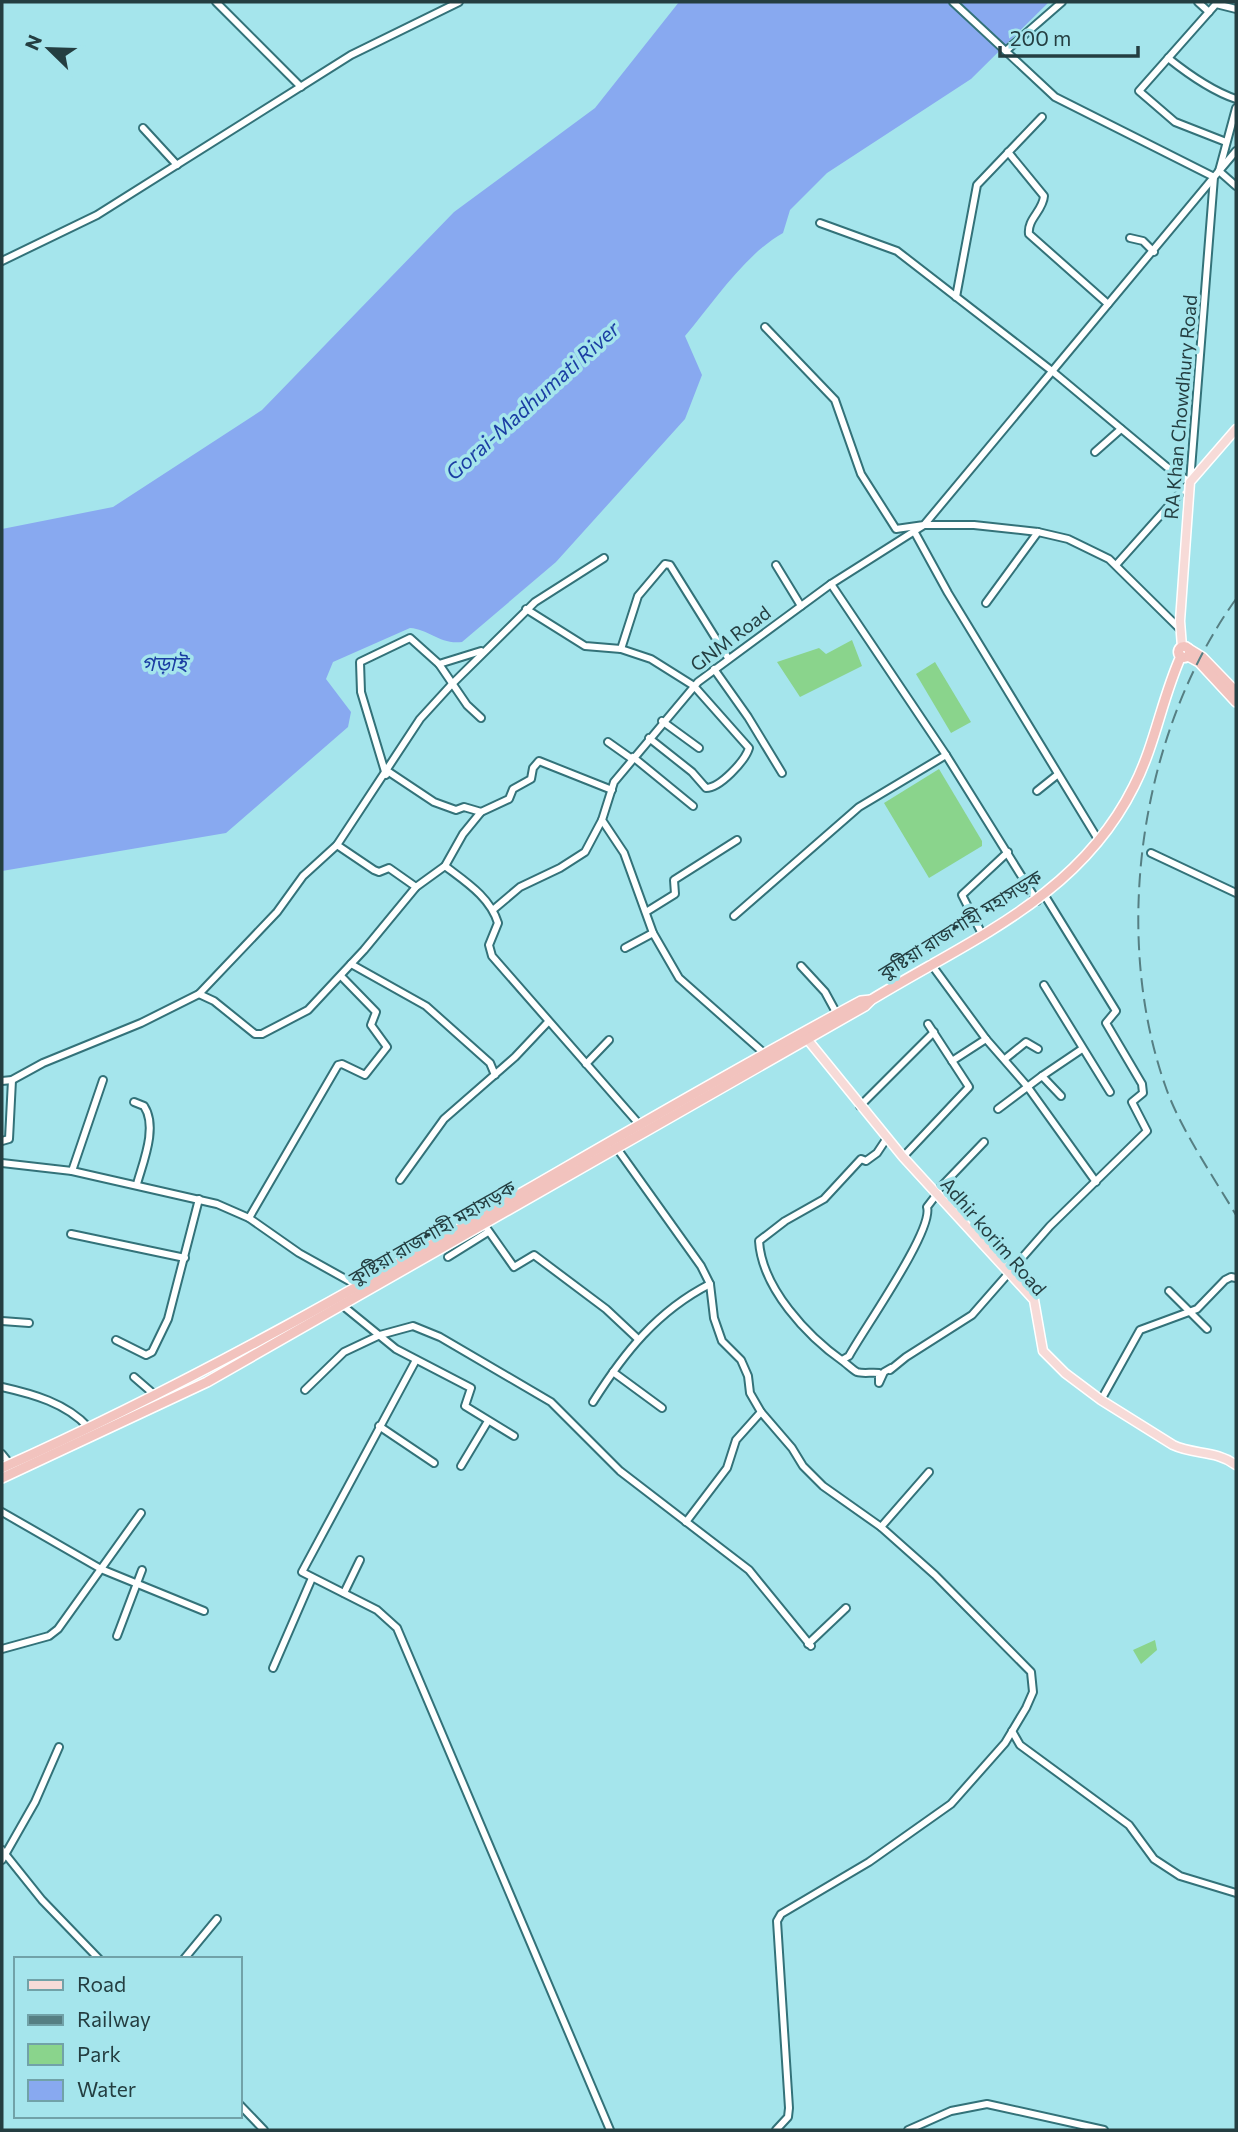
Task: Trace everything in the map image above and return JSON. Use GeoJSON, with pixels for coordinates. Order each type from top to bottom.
{"type":"FeatureCollection","features":[{"type":"Feature","properties":{"kind":"highway"},"geometry":{"type":"LineString","coordinates":[[1185,652],[1236,692]]}},
{"type":"Feature","properties":{"kind":"highway","name":"কুষ্টিয়া রাজশাহী মহাসড়ক"},"geometry":{"type":"LineString","coordinates":[[2,1478],[170,1401],[358,1286],[485,1228],[512,1202],[616,1147],[639,1124],[765,1054],[865,1006],[870,1000],[1041,898],[1100,843],[1125,804],[1144,766],[1185,652]]}},
{"type":"Feature","properties":{"kind":"highway"},"geometry":{"type":"LineString","coordinates":[[1224,684],[1236,702]]}},
{"type":"Feature","properties":{"kind":"highway","name":"কুষ্টিয়া রাজশাহী মহাসড়ক"},"geometry":{"type":"LineString","coordinates":[[6,1466],[156,1396],[314,1315],[342,1305],[408,1262],[804,1036],[837,1014],[861,1001],[870,1000]]}},
{"type":"Feature","properties":{"kind":"highway"},"geometry":{"type":"LineString","coordinates":[[166,1391],[170,1401]]}},
{"type":"Feature","properties":{"kind":"main road"},"geometry":{"type":"LineString","coordinates":[[1190,482],[1236,429]]}},
{"type":"Feature","properties":{"kind":"main road","name":"RA Khan Chowdhury Road"},"geometry":{"type":"LineString","coordinates":[[1185,652],[1180,629],[1190,482]]}},
{"type":"Feature","properties":{"kind":"main road","name":"Adhir korim Road"},"geometry":{"type":"LineString","coordinates":[[804,1036],[903,1157],[1034,1300],[1043,1351],[1065,1373],[1101,1400],[1184,1450],[1217,1454],[1236,1465]]}},
{"type":"Feature","properties":{"kind":"street"},"geometry":{"type":"LineString","coordinates":[[216,2],[301,87]]}},
{"type":"Feature","properties":{"kind":"street"},"geometry":{"type":"LineString","coordinates":[[2,261],[97,215],[351,55],[459,2]]}},
{"type":"Feature","properties":{"kind":"street"},"geometry":{"type":"LineString","coordinates":[[953,2],[1055,97],[1214,177],[1236,151]]}},
{"type":"Feature","properties":{"kind":"street"},"geometry":{"type":"LineString","coordinates":[[1009,49],[1062,2]]}},
{"type":"Feature","properties":{"kind":"street"},"geometry":{"type":"LineString","coordinates":[[1198,2],[1209,12]]}},
{"type":"Feature","properties":{"kind":"street"},"geometry":{"type":"LineString","coordinates":[[1226,142],[1175,122],[1140,93],[1140,88],[1209,12],[1220,3],[1236,9]]}},
{"type":"Feature","properties":{"kind":"street"},"geometry":{"type":"LineString","coordinates":[[1168,58],[1208,83],[1214,90],[1236,99]]}},
{"type":"Feature","properties":{"kind":"street"},"geometry":{"type":"LineString","coordinates":[[1219,171],[1236,108]]}},
{"type":"Feature","properties":{"kind":"street"},"geometry":{"type":"LineString","coordinates":[[956,297],[977,185],[1042,117]]}},
{"type":"Feature","properties":{"kind":"street"},"geometry":{"type":"LineString","coordinates":[[142,128],[177,165]]}},
{"type":"Feature","properties":{"kind":"street"},"geometry":{"type":"LineString","coordinates":[[1008,152],[1044,196],[1028,227],[1029,234],[1108,304]]}},
{"type":"Feature","properties":{"kind":"street"},"geometry":{"type":"LineString","coordinates":[[1219,171],[1236,186]]}},
{"type":"Feature","properties":{"kind":"street","name":"GNM Road"},"geometry":{"type":"LineString","coordinates":[[494,909],[520,887],[560,868],[585,852],[602,820],[614,782],[662,721],[694,686],[831,584],[924,524],[1214,177]]}},
{"type":"Feature","properties":{"kind":"street","name":"RA Khan Chowdhury Road"},"geometry":{"type":"LineString","coordinates":[[1190,482],[1214,177]]}},
{"type":"Feature","properties":{"kind":"street"},"geometry":{"type":"LineString","coordinates":[[820,223],[897,251],[1052,371],[1167,467],[1190,482],[1116,565]]}},
{"type":"Feature","properties":{"kind":"street"},"geometry":{"type":"LineString","coordinates":[[1130,238],[1143,241],[1154,251]]}},
{"type":"Feature","properties":{"kind":"street"},"geometry":{"type":"LineString","coordinates":[[765,327],[835,400],[861,474],[895,528],[924,524],[974,525],[1038,532],[1068,539],[1116,565],[1180,629]]}},
{"type":"Feature","properties":{"kind":"street"},"geometry":{"type":"LineString","coordinates":[[1095,452],[1121,429]]}},
{"type":"Feature","properties":{"kind":"street"},"geometry":{"type":"LineString","coordinates":[[914,531],[1057,775],[1100,843]]}},
{"type":"Feature","properties":{"kind":"street"},"geometry":{"type":"LineString","coordinates":[[986,603],[1038,532]]}},
{"type":"Feature","properties":{"kind":"street"},"geometry":{"type":"LineString","coordinates":[[2,1080],[12,1080],[43,1063],[141,1023],[199,994],[277,912],[303,876],[337,845],[387,773],[420,719],[452,684],[526,609],[604,558]]}},
{"type":"Feature","properties":{"kind":"street"},"geometry":{"type":"LineString","coordinates":[[619,650],[638,596],[665,564],[670,565],[728,659]]}},
{"type":"Feature","properties":{"kind":"street"},"geometry":{"type":"LineString","coordinates":[[776,565],[801,606]]}},
{"type":"Feature","properties":{"kind":"street"},"geometry":{"type":"LineString","coordinates":[[831,584],[1116,1011],[1106,1023],[1144,1089],[1132,1102],[1146,1126],[1145,1135],[1050,1226],[967,1320],[884,1372],[879,1382],[879,1373],[857,1372],[824,1349],[790,1315],[788,1303],[766,1271],[759,1241],[785,1221],[824,1199],[861,1159],[866,1161],[877,1153],[887,1138]]}},
{"type":"Feature","properties":{"kind":"street"},"geometry":{"type":"LineString","coordinates":[[526,609],[585,646],[619,650],[651,659],[694,686],[749,748],[747,755],[722,781],[712,788],[706,788],[692,772],[649,738]]}},
{"type":"Feature","properties":{"kind":"street"},"geometry":{"type":"LineString","coordinates":[[481,718],[439,664],[410,638],[360,662],[361,692],[387,773],[435,802],[456,810],[464,807],[481,812]]}},
{"type":"Feature","properties":{"kind":"street"},"geometry":{"type":"LineString","coordinates":[[439,664],[452,663],[485,649]]}},
{"type":"Feature","properties":{"kind":"street"},"geometry":{"type":"LineString","coordinates":[[715,669],[782,773]]}},
{"type":"Feature","properties":{"kind":"street"},"geometry":{"type":"LineString","coordinates":[[662,721],[699,748]]}},
{"type":"Feature","properties":{"kind":"street"},"geometry":{"type":"LineString","coordinates":[[608,742],[693,806]]}},
{"type":"Feature","properties":{"kind":"street"},"geometry":{"type":"LineString","coordinates":[[734,916],[859,807],[946,755]]}},
{"type":"Feature","properties":{"kind":"street"},"geometry":{"type":"LineString","coordinates":[[199,994],[214,1001],[255,1034],[262,1034],[308,1010],[341,976],[416,887],[445,866],[463,834],[481,812],[509,799],[513,789],[531,779],[533,768],[539,761],[612,790]]}},
{"type":"Feature","properties":{"kind":"street"},"geometry":{"type":"LineString","coordinates":[[1037,791],[1057,775]]}},
{"type":"Feature","properties":{"kind":"street"},"geometry":{"type":"LineString","coordinates":[[602,820],[624,853],[653,933],[679,978],[765,1054]]}},
{"type":"Feature","properties":{"kind":"street"},"geometry":{"type":"LineString","coordinates":[[646,912],[676,892],[673,881],[737,840]]}},
{"type":"Feature","properties":{"kind":"street"},"geometry":{"type":"LineString","coordinates":[[337,845],[374,870],[379,872],[389,868],[416,887]]}},
{"type":"Feature","properties":{"kind":"street"},"geometry":{"type":"LineString","coordinates":[[982,934],[962,895],[1008,852]]}},
{"type":"Feature","properties":{"kind":"street"},"geometry":{"type":"LineString","coordinates":[[1151,853],[1236,893]]}},
{"type":"Feature","properties":{"kind":"street"},"geometry":{"type":"LineString","coordinates":[[445,866],[471,886],[494,909],[498,923],[489,951],[639,1124]]}},
{"type":"Feature","properties":{"kind":"street"},"geometry":{"type":"LineString","coordinates":[[625,948],[653,933]]}},
{"type":"Feature","properties":{"kind":"street"},"geometry":{"type":"LineString","coordinates":[[351,964],[426,1006],[490,1063],[495,1075]]}},
{"type":"Feature","properties":{"kind":"street"},"geometry":{"type":"LineString","coordinates":[[931,964],[986,1039],[1027,1086],[1096,1182]]}},
{"type":"Feature","properties":{"kind":"street"},"geometry":{"type":"LineString","coordinates":[[800,966],[825,992],[837,1014]]}},
{"type":"Feature","properties":{"kind":"street"},"geometry":{"type":"LineString","coordinates":[[249,1218],[338,1065],[365,1075],[387,1047],[371,1025],[376,1012],[341,976]]}},
{"type":"Feature","properties":{"kind":"street"},"geometry":{"type":"LineString","coordinates":[[1044,985],[1110,1093]]}},
{"type":"Feature","properties":{"kind":"street"},"geometry":{"type":"LineString","coordinates":[[401,1180],[443,1119],[495,1075],[548,1022]]}},
{"type":"Feature","properties":{"kind":"street"},"geometry":{"type":"LineString","coordinates":[[903,1157],[968,1089],[928,1024]]}},
{"type":"Feature","properties":{"kind":"street"},"geometry":{"type":"LineString","coordinates":[[860,1106],[934,1032]]}},
{"type":"Feature","properties":{"kind":"street"},"geometry":{"type":"LineString","coordinates":[[952,1062],[986,1039]]}},
{"type":"Feature","properties":{"kind":"street"},"geometry":{"type":"LineString","coordinates":[[586,1063],[609,1040]]}},
{"type":"Feature","properties":{"kind":"street"},"geometry":{"type":"LineString","coordinates":[[1005,1059],[1026,1042],[1038,1049]]}},
{"type":"Feature","properties":{"kind":"street"},"geometry":{"type":"LineString","coordinates":[[998,1109],[1082,1049]]}},
{"type":"Feature","properties":{"kind":"street"},"geometry":{"type":"LineString","coordinates":[[1042,1076],[1061,1096]]}},
{"type":"Feature","properties":{"kind":"street"},"geometry":{"type":"LineString","coordinates":[[2,1141],[9,1139],[12,1080]]}},
{"type":"Feature","properties":{"kind":"street"},"geometry":{"type":"LineString","coordinates":[[72,1171],[103,1080]]}},
{"type":"Feature","properties":{"kind":"street"},"geometry":{"type":"LineString","coordinates":[[134,1102],[144,1106],[150,1119],[148,1141],[137,1184]]}},
{"type":"Feature","properties":{"kind":"street"},"geometry":{"type":"LineString","coordinates":[[842,1360],[849,1356],[916,1245],[928,1217],[927,1207],[984,1142]]}},
{"type":"Feature","properties":{"kind":"street"},"geometry":{"type":"LineString","coordinates":[[616,1147],[701,1266],[710,1284],[718,1332],[741,1360],[748,1376],[750,1394],[761,1412],[823,1486],[881,1527],[935,1575],[1031,1672],[1033,1692],[1012,1731],[951,1804],[869,1861],[781,1914],[777,1921],[789,2108],[788,2117],[776,2130]]}},
{"type":"Feature","properties":{"kind":"street"},"geometry":{"type":"LineString","coordinates":[[2,1163],[72,1171],[199,1199],[249,1218],[299,1253],[358,1286]]}},
{"type":"Feature","properties":{"kind":"street"},"geometry":{"type":"LineString","coordinates":[[116,1340],[146,1355],[152,1352],[168,1319],[199,1199]]}},
{"type":"Feature","properties":{"kind":"street"},"geometry":{"type":"LineString","coordinates":[[448,1257],[485,1228],[514,1267],[534,1255],[606,1309],[638,1339]]}},
{"type":"Feature","properties":{"kind":"street"},"geometry":{"type":"LineString","coordinates":[[71,1234],[185,1258]]}},
{"type":"Feature","properties":{"kind":"street"},"geometry":{"type":"LineString","coordinates":[[1101,1400],[1140,1330],[1196,1309],[1226,1280],[1236,1278]]}},
{"type":"Feature","properties":{"kind":"street"},"geometry":{"type":"LineString","coordinates":[[593,1402],[638,1339],[674,1305],[710,1284]]}},
{"type":"Feature","properties":{"kind":"street"},"geometry":{"type":"LineString","coordinates":[[1169,1291],[1207,1329]]}},
{"type":"Feature","properties":{"kind":"street"},"geometry":{"type":"LineString","coordinates":[[342,1305],[415,1360],[471,1388],[465,1406],[514,1436]]}},
{"type":"Feature","properties":{"kind":"street"},"geometry":{"type":"LineString","coordinates":[[2,1321],[29,1323]]}},
{"type":"Feature","properties":{"kind":"street"},"geometry":{"type":"LineString","coordinates":[[304,1390],[344,1352],[380,1335],[418,1327],[541,1395],[620,1471],[750,1570],[809,1645],[846,1608]]}},
{"type":"Feature","properties":{"kind":"street"},"geometry":{"type":"LineString","coordinates":[[415,1360],[303,1574],[384,1614],[397,1628],[610,2130]]}},
{"type":"Feature","properties":{"kind":"street"},"geometry":{"type":"LineString","coordinates":[[612,1372],[662,1408]]}},
{"type":"Feature","properties":{"kind":"street"},"geometry":{"type":"LineString","coordinates":[[134,1377],[156,1396]]}},
{"type":"Feature","properties":{"kind":"street"},"geometry":{"type":"LineString","coordinates":[[2,1387],[56,1404],[88,1427]]}},
{"type":"Feature","properties":{"kind":"street"},"geometry":{"type":"LineString","coordinates":[[686,1522],[727,1468],[736,1440],[761,1412]]}},
{"type":"Feature","properties":{"kind":"street"},"geometry":{"type":"LineString","coordinates":[[461,1466],[488,1421]]}},
{"type":"Feature","properties":{"kind":"street"},"geometry":{"type":"LineString","coordinates":[[379,1426],[434,1463]]}},
{"type":"Feature","properties":{"kind":"street"},"geometry":{"type":"LineString","coordinates":[[2,1454],[6,1466]]}},
{"type":"Feature","properties":{"kind":"street"},"geometry":{"type":"LineString","coordinates":[[881,1527],[929,1472]]}},
{"type":"Feature","properties":{"kind":"street"},"geometry":{"type":"LineString","coordinates":[[2,1512],[101,1569],[136,1586],[204,1611]]}},
{"type":"Feature","properties":{"kind":"street"},"geometry":{"type":"LineString","coordinates":[[2,1649],[55,1633],[141,1513]]}},
{"type":"Feature","properties":{"kind":"street"},"geometry":{"type":"LineString","coordinates":[[345,1593],[360,1560]]}},
{"type":"Feature","properties":{"kind":"street"},"geometry":{"type":"LineString","coordinates":[[117,1636],[142,1570]]}},
{"type":"Feature","properties":{"kind":"street"},"geometry":{"type":"LineString","coordinates":[[273,1668],[312,1578]]}},
{"type":"Feature","properties":{"kind":"street"},"geometry":{"type":"LineString","coordinates":[[1012,1731],[1020,1745],[1129,1825],[1154,1860],[1180,1876],[1236,1892]]}},
{"type":"Feature","properties":{"kind":"street"},"geometry":{"type":"LineString","coordinates":[[59,1748],[35,1802],[3,1855],[97,1957]]}},
{"type":"Feature","properties":{"kind":"street"},"geometry":{"type":"LineString","coordinates":[[186,1957],[218,1919]]}},
{"type":"Feature","properties":{"kind":"street"},"geometry":{"type":"LineString","coordinates":[[908,2130],[951,2111],[987,2104],[1104,2130]]}},
{"type":"Feature","properties":{"kind":"street"},"geometry":{"type":"LineString","coordinates":[[242,2107],[264,2130]]}},
{"type":"Feature","properties":{"kind":"green space"},"geometry":{"type":"Polygon","coordinates":[[[852,640],[862,666],[800,697],[777,662],[819,648],[826,654],[852,640]]]}},
{"type":"Feature","properties":{"kind":"green space"},"geometry":{"type":"Polygon","coordinates":[[[935,662],[971,722],[951,733],[916,674],[935,662]]]}},
{"type":"Feature","properties":{"kind":"green space"},"geometry":{"type":"Polygon","coordinates":[[[939,769],[982,841],[982,846],[929,878],[884,803],[939,769]]]}},
{"type":"Feature","properties":{"kind":"green space"},"geometry":{"type":"Polygon","coordinates":[[[1155,1640],[1157,1650],[1141,1664],[1133,1650],[1155,1640]]]}},
{"type":"Feature","properties":{"kind":"water","name":"গড়াই"},"geometry":{"type":"Polygon","coordinates":[[[679,2],[1049,2],[971,79],[827,173],[790,210],[783,233],[742,266],[685,336],[702,375],[685,419],[556,562],[462,642],[447,641],[410,628],[333,662],[326,679],[351,712],[348,727],[226,833],[2,871],[2,529],[113,507],[262,410],[454,212],[595,108],[679,2]]]}},
{"type":"Feature","properties":{"kind":"railway"},"geometry":{"type":"LineString","coordinates":[[1236,599],[1203,651],[1177,709],[1158,770],[1145,834],[1139,898],[1140,963],[1149,1025],[1165,1085],[1188,1134],[1236,1215]]}},
{"type":"Feature","properties":{"kind":"water label","name":"Gorai-Madhumati River"},"geometry":{"type":"Point","coordinates":[532,400]}}]}
